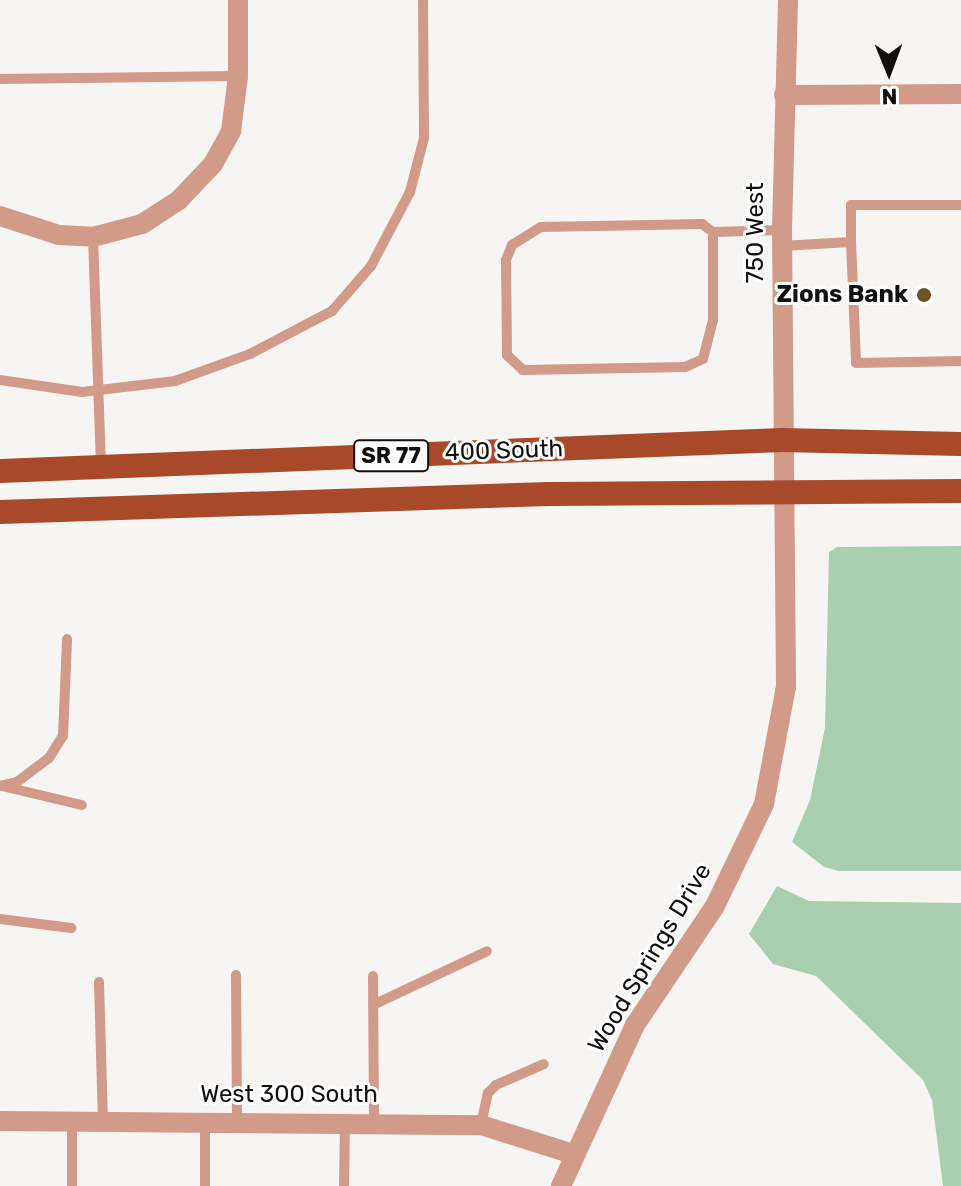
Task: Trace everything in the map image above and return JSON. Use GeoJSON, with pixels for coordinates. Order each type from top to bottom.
{"type":"FeatureCollection","features":[{"type":"Feature","properties":{"kind":"main road","name":"400 South"},"geometry":{"type":"LineString","coordinates":[[0,471],[782,440],[961,444]]}},
{"type":"Feature","properties":{"kind":"main road","name":"400 South"},"geometry":{"type":"LineString","coordinates":[[0,512],[783,478],[961,491]]}},
{"type":"Feature","properties":{"kind":"street"},"geometry":{"type":"LineString","coordinates":[[0,216],[59,235],[93,237],[150,220],[199,182],[231,131],[238,76],[238,0]]}},
{"type":"Feature","properties":{"kind":"street","name":"750 West"},"geometry":{"type":"LineString","coordinates":[[783,478],[782,238],[788,0]]}},
{"type":"Feature","properties":{"kind":"street"},"geometry":{"type":"LineString","coordinates":[[784,95],[961,94]]}},
{"type":"Feature","properties":{"kind":"street","name":"Wood Springs Drive"},"geometry":{"type":"LineString","coordinates":[[561,1186],[573,1154],[635,1025],[715,906],[764,804],[786,686],[783,478]]}},
{"type":"Feature","properties":{"kind":"street","name":"West 300 South"},"geometry":{"type":"LineString","coordinates":[[0,1121],[374,1120],[481,1125],[573,1154]]}},
{"type":"Feature","properties":{"kind":"lane"},"geometry":{"type":"LineString","coordinates":[[0,380],[28,387],[100,391],[175,381],[250,354],[332,311],[371,266],[410,192],[424,138],[423,0]]}},
{"type":"Feature","properties":{"kind":"lane"},"geometry":{"type":"LineString","coordinates":[[0,79],[238,76]]}},
{"type":"Feature","properties":{"kind":"lane"},"geometry":{"type":"LineString","coordinates":[[961,205],[851,205],[851,242],[856,363],[961,361]]}},
{"type":"Feature","properties":{"kind":"lane"},"geometry":{"type":"LineString","coordinates":[[713,232],[713,320],[703,359],[685,367],[523,370],[507,355],[506,260],[525,235],[541,227],[702,224],[713,232],[851,242]]}},
{"type":"Feature","properties":{"kind":"lane"},"geometry":{"type":"LineString","coordinates":[[93,237],[101,467]]}},
{"type":"Feature","properties":{"kind":"lane"},"geometry":{"type":"LineString","coordinates":[[1,786],[17,782],[49,758],[63,736],[67,639]]}},
{"type":"Feature","properties":{"kind":"lane"},"geometry":{"type":"LineString","coordinates":[[1,786],[82,805]]}},
{"type":"Feature","properties":{"kind":"lane"},"geometry":{"type":"LineString","coordinates":[[0,919],[71,928]]}},
{"type":"Feature","properties":{"kind":"lane"},"geometry":{"type":"LineString","coordinates":[[373,1005],[487,951]]}},
{"type":"Feature","properties":{"kind":"lane"},"geometry":{"type":"LineString","coordinates":[[236,975],[237,1121]]}},
{"type":"Feature","properties":{"kind":"lane"},"geometry":{"type":"LineString","coordinates":[[373,976],[374,1120]]}},
{"type":"Feature","properties":{"kind":"lane"},"geometry":{"type":"LineString","coordinates":[[99,982],[103,1121]]}},
{"type":"Feature","properties":{"kind":"lane"},"geometry":{"type":"LineString","coordinates":[[481,1125],[488,1093],[496,1085],[544,1064]]}},
{"type":"Feature","properties":{"kind":"lane"},"geometry":{"type":"LineString","coordinates":[[344,1186],[345,1120]]}},
{"type":"Feature","properties":{"kind":"lane"},"geometry":{"type":"LineString","coordinates":[[72,1121],[72,1186]]}},
{"type":"Feature","properties":{"kind":"lane"},"geometry":{"type":"LineString","coordinates":[[205,1121],[205,1186]]}},
{"type":"Feature","properties":{"kind":"green space"},"geometry":{"type":"Polygon","coordinates":[[[961,546],[961,871],[839,871],[824,867],[792,842],[810,800],[825,728],[829,552],[837,547],[961,546]]]}},
{"type":"Feature","properties":{"kind":"green space"},"geometry":{"type":"Polygon","coordinates":[[[777,886],[809,901],[961,903],[961,1186],[943,1186],[932,1100],[923,1080],[816,976],[773,964],[749,934],[777,886]]]}},
{"type":"Feature","properties":{"kind":"place","name":"Zions Bank"},"geometry":{"type":"Point","coordinates":[924,295]}}]}
